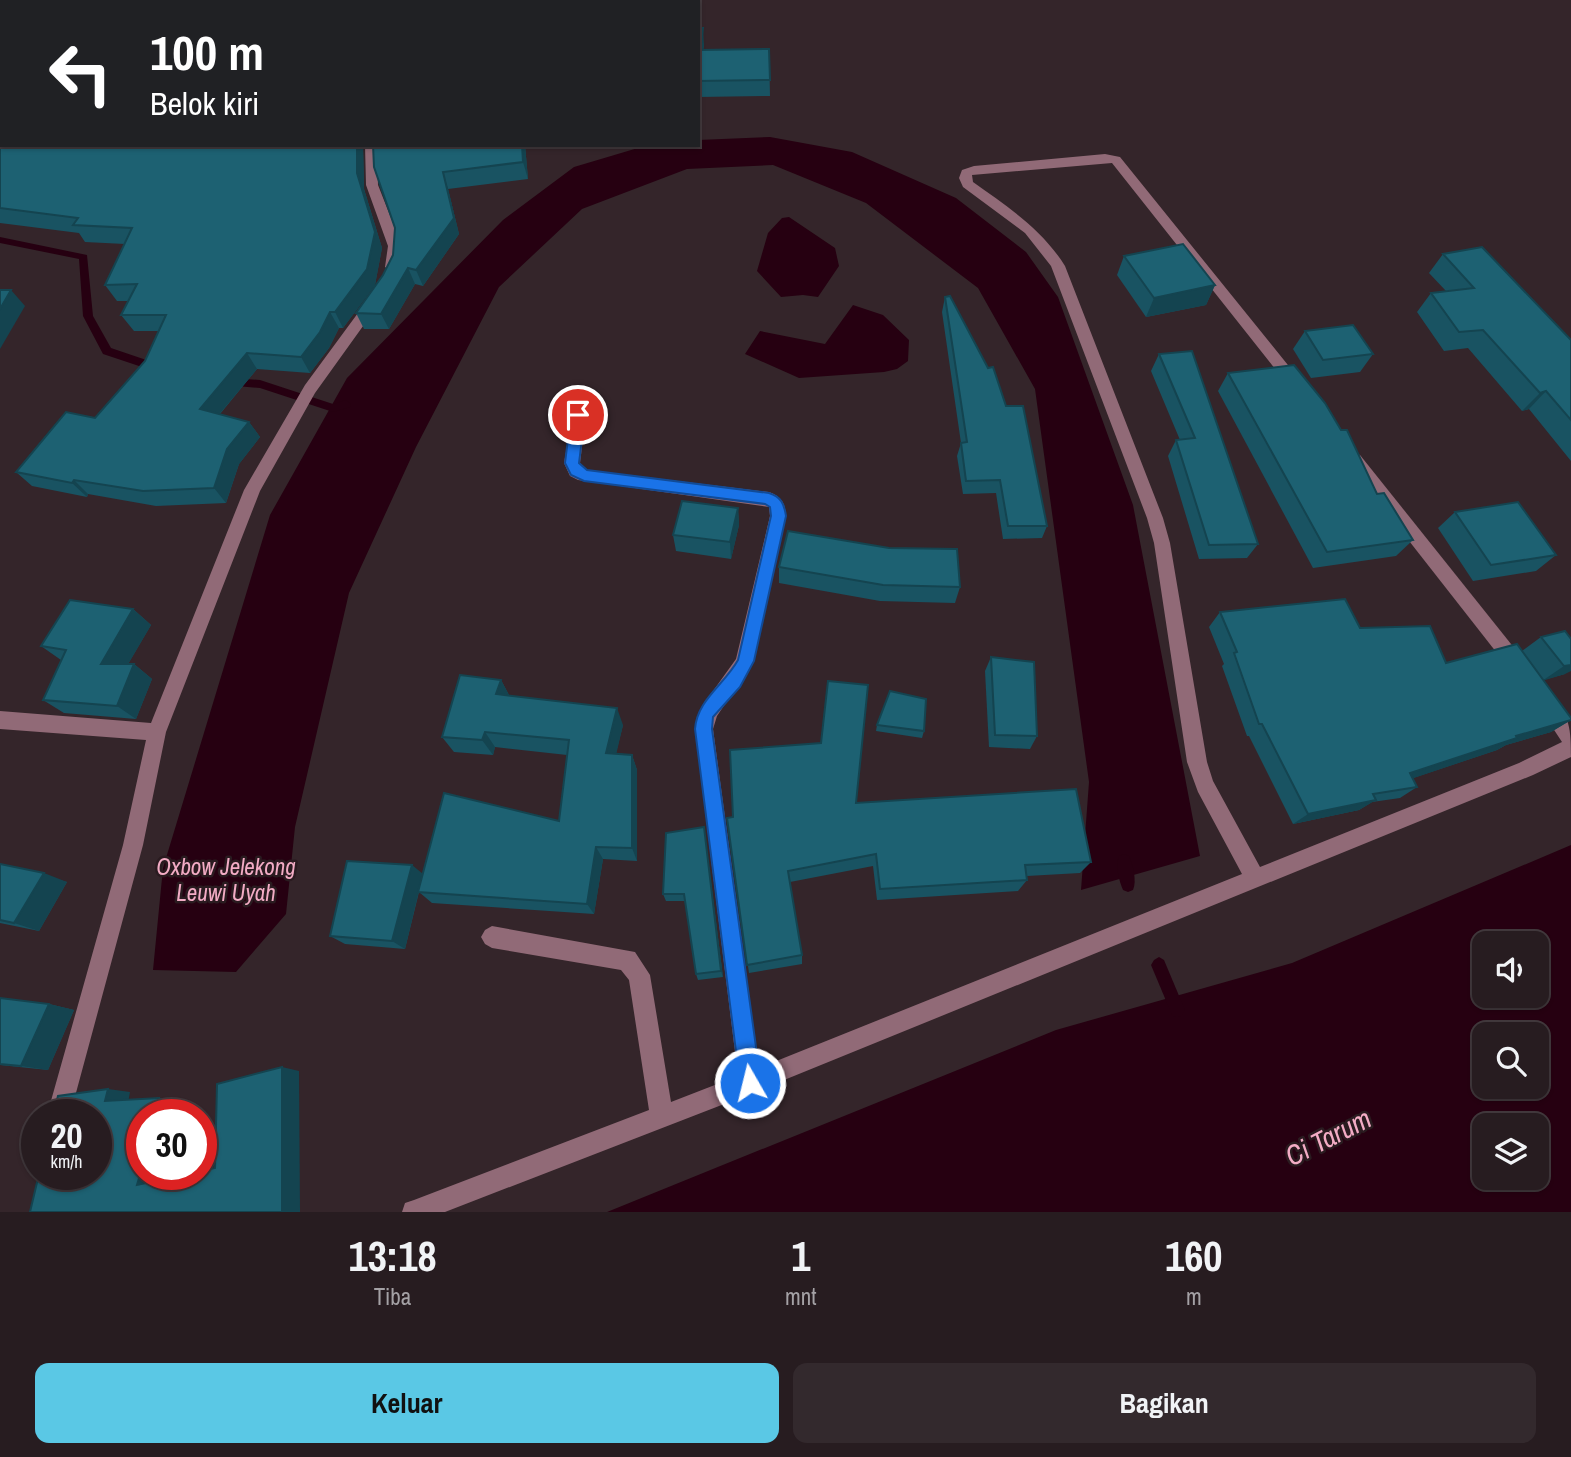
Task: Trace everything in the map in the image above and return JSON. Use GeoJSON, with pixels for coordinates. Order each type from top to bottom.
{"type":"FeatureCollection","features":[{"type":"Feature","properties":{"kind":"street"},"geometry":{"type":"LineString","coordinates":[[62,1099],[133,845],[157,732],[252,490],[310,389],[385,283],[392,269],[395,246],[373,185],[371,147]]}},
{"type":"Feature","properties":{"kind":"street"},"geometry":{"type":"LineString","coordinates":[[1256,878],[1205,785],[1197,762],[1162,543],[1070,293],[1046,247],[1030,230],[968,184],[966,173],[974,170],[1105,158],[1116,160],[1302,392]]}},
{"type":"Feature","properties":{"kind":"street"},"geometry":{"type":"LineString","coordinates":[[578,415],[572,463],[576,471],[584,476],[769,499],[777,504],[778,516],[746,661],[734,682],[705,714],[704,729],[750,1083]]}},
{"type":"Feature","properties":{"kind":"street"},"geometry":{"type":"LineString","coordinates":[[1345,447],[1523,674]]}},
{"type":"Feature","properties":{"kind":"street"},"geometry":{"type":"LineString","coordinates":[[1539,695],[1571,738]]}},
{"type":"Feature","properties":{"kind":"street"},"geometry":{"type":"LineString","coordinates":[[0,720],[157,732]]}},
{"type":"Feature","properties":{"kind":"street"},"geometry":{"type":"LineString","coordinates":[[414,1212],[750,1083],[1526,769],[1571,747]]}},
{"type":"Feature","properties":{"kind":"street"},"geometry":{"type":"LineString","coordinates":[[492,937],[627,960],[639,975],[662,1117]]}},
{"type":"Feature","properties":{"kind":"water","name":"Oxbow Jelekong Leuwi Uyah"},"geometry":{"type":"Polygon","coordinates":[[[770,137],[852,152],[956,198],[1026,252],[1058,297],[1133,505],[1200,856],[1081,890],[1089,782],[1035,389],[978,288],[866,203],[773,165],[687,169],[582,209],[499,287],[416,447],[349,593],[295,827],[286,914],[236,972],[153,970],[163,868],[270,515],[347,378],[503,220],[574,167],[641,147],[700,147],[700,140],[770,137]]]}},
{"type":"Feature","properties":{"kind":"water"},"geometry":{"type":"Polygon","coordinates":[[[789,217],[835,248],[839,266],[818,297],[781,297],[757,271],[768,233],[782,218],[789,217]]]}},
{"type":"Feature","properties":{"kind":"water"},"geometry":{"type":"Polygon","coordinates":[[[853,305],[883,315],[909,340],[908,361],[897,369],[884,372],[799,378],[745,354],[760,331],[825,344],[853,305]]]}},
{"type":"Feature","properties":{"kind":"water","name":"Ci Tarum"},"geometry":{"type":"Polygon","coordinates":[[[1571,845],[1571,1212],[607,1212],[1056,1030],[1292,963],[1571,845]]]}},
{"type":"Feature","properties":{"kind":"building"},"geometry":{"type":"Polygon","coordinates":[[[700,28],[703,28],[700,50],[700,28]]]}},
{"type":"Feature","properties":{"kind":"building"},"geometry":{"type":"Polygon","coordinates":[[[769,49],[770,80],[700,81],[700,50],[769,49]]]}},
{"type":"Feature","properties":{"kind":"building"},"geometry":{"type":"Polygon","coordinates":[[[0,147],[357,147],[357,173],[375,232],[367,269],[335,312],[330,312],[320,332],[301,357],[247,353],[200,409],[249,422],[227,449],[214,488],[143,491],[74,480],[72,483],[16,472],[66,412],[95,418],[145,361],[166,315],[121,315],[137,284],[105,285],[132,228],[73,225],[78,218],[0,208],[0,147]]]}},
{"type":"Feature","properties":{"kind":"building"},"geometry":{"type":"Polygon","coordinates":[[[373,147],[522,147],[523,162],[443,172],[454,218],[416,270],[408,268],[381,314],[356,313],[383,275],[393,255],[395,228],[374,167],[373,147]]]}},
{"type":"Feature","properties":{"kind":"building"},"geometry":{"type":"Polygon","coordinates":[[[1183,244],[1215,285],[1154,298],[1124,256],[1183,244]]]}},
{"type":"Feature","properties":{"kind":"building"},"geometry":{"type":"Polygon","coordinates":[[[1482,247],[1571,340],[1571,420],[1546,391],[1540,393],[1483,330],[1459,332],[1431,293],[1474,288],[1443,254],[1482,247]]]}},
{"type":"Feature","properties":{"kind":"building"},"geometry":{"type":"Polygon","coordinates":[[[0,290],[11,290],[0,309],[0,290]]]}},
{"type":"Feature","properties":{"kind":"building"},"geometry":{"type":"Polygon","coordinates":[[[950,296],[988,368],[993,367],[1006,406],[1023,406],[1047,526],[1008,526],[1000,480],[966,481],[961,443],[967,442],[945,297],[950,296]]]}},
{"type":"Feature","properties":{"kind":"building"},"geometry":{"type":"Polygon","coordinates":[[[1353,325],[1373,354],[1323,360],[1305,331],[1353,325]]]}},
{"type":"Feature","properties":{"kind":"building"},"geometry":{"type":"Polygon","coordinates":[[[1192,351],[1258,544],[1209,545],[1176,440],[1195,438],[1159,354],[1192,351]]]}},
{"type":"Feature","properties":{"kind":"building"},"geometry":{"type":"Polygon","coordinates":[[[1294,365],[1325,403],[1341,430],[1347,430],[1377,494],[1384,493],[1413,540],[1327,552],[1228,373],[1294,365]]]}},
{"type":"Feature","properties":{"kind":"building"},"geometry":{"type":"Polygon","coordinates":[[[682,501],[738,508],[730,542],[673,535],[682,501]]]}},
{"type":"Feature","properties":{"kind":"building"},"geometry":{"type":"Polygon","coordinates":[[[1518,502],[1556,555],[1491,565],[1455,512],[1518,502]]]}},
{"type":"Feature","properties":{"kind":"building"},"geometry":{"type":"Polygon","coordinates":[[[788,531],[889,548],[957,549],[960,587],[883,585],[779,567],[788,531]]]}},
{"type":"Feature","properties":{"kind":"building"},"geometry":{"type":"Polygon","coordinates":[[[1345,599],[1360,628],[1430,626],[1446,663],[1517,644],[1571,720],[1410,773],[1417,787],[1373,794],[1376,800],[1308,814],[1262,724],[1259,724],[1234,653],[1237,652],[1220,612],[1345,599]]]}},
{"type":"Feature","properties":{"kind":"building"},"geometry":{"type":"Polygon","coordinates":[[[70,600],[133,609],[101,664],[134,664],[117,706],[43,700],[66,650],[41,646],[70,600]]]}},
{"type":"Feature","properties":{"kind":"building"},"geometry":{"type":"Polygon","coordinates":[[[1565,631],[1571,639],[1571,665],[1564,666],[1541,637],[1565,631]]]}},
{"type":"Feature","properties":{"kind":"building"},"geometry":{"type":"Polygon","coordinates":[[[991,657],[1034,662],[1037,736],[995,735],[991,657]]]}},
{"type":"Feature","properties":{"kind":"building"},"geometry":{"type":"Polygon","coordinates":[[[460,675],[501,680],[496,694],[617,708],[606,753],[632,755],[632,848],[596,847],[587,904],[418,892],[444,793],[559,821],[569,740],[485,732],[482,740],[442,737],[460,675]]]}},
{"type":"Feature","properties":{"kind":"building"},"geometry":{"type":"Polygon","coordinates":[[[828,681],[868,685],[856,803],[1076,789],[1091,862],[1025,865],[1027,880],[880,889],[876,854],[788,871],[802,955],[747,965],[727,818],[733,817],[730,750],[821,743],[828,681]]]}},
{"type":"Feature","properties":{"kind":"building"},"geometry":{"type":"Polygon","coordinates":[[[890,691],[926,699],[924,731],[877,725],[890,691]]]}},
{"type":"Feature","properties":{"kind":"building"},"geometry":{"type":"Polygon","coordinates":[[[704,827],[721,971],[696,974],[684,894],[663,894],[666,833],[704,827]]]}},
{"type":"Feature","properties":{"kind":"building"},"geometry":{"type":"Polygon","coordinates":[[[347,861],[412,865],[392,941],[330,936],[347,861]]]}},
{"type":"Feature","properties":{"kind":"building"},"geometry":{"type":"Polygon","coordinates":[[[0,864],[44,873],[14,923],[0,920],[0,864]]]}},
{"type":"Feature","properties":{"kind":"building"},"geometry":{"type":"Polygon","coordinates":[[[0,998],[49,1004],[21,1066],[0,1064],[0,998]]]}},
{"type":"Feature","properties":{"kind":"building"},"geometry":{"type":"Polygon","coordinates":[[[282,1067],[282,1212],[30,1212],[35,1190],[112,1190],[112,1101],[126,1100],[126,1190],[217,1190],[217,1084],[282,1067]]]}},
{"type":"Feature","properties":{"kind":"building"},"geometry":{"type":"Polygon","coordinates":[[[108,1089],[106,1099],[57,1099],[58,1096],[108,1089]]]}},
{"type":"Feature","properties":{"kind":"waterway"},"geometry":{"type":"LineString","coordinates":[[0,240],[84,257],[88,316],[107,351],[157,368]]}},
{"type":"Feature","properties":{"kind":"waterway"},"geometry":{"type":"LineString","coordinates":[[229,382],[260,384],[333,408],[346,404]]}},
{"type":"Feature","properties":{"kind":"waterway"},"geometry":{"type":"LineString","coordinates":[[1124,861],[1128,885]]}},
{"type":"Feature","properties":{"kind":"waterway"},"geometry":{"type":"LineString","coordinates":[[1159,965],[1177,1010]]}},
{"type":"Feature","properties":{"kind":"route"},"geometry":{"type":"LineString","coordinates":[[578,415],[572,463],[576,471],[584,476],[769,499],[777,504],[778,516],[746,661],[734,682],[705,714],[704,729],[750,1083]]}}]}
